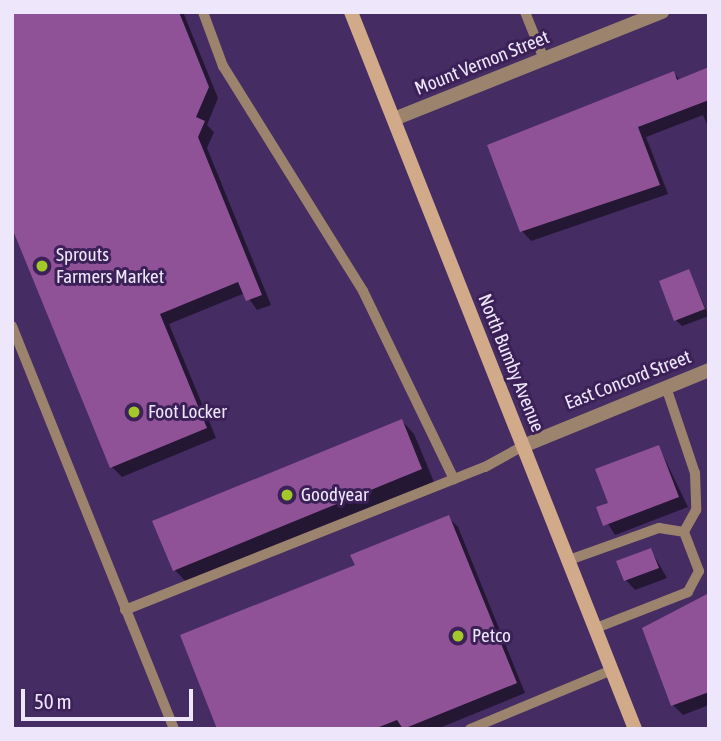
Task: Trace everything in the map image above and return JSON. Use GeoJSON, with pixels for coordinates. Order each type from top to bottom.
{"type":"FeatureCollection","features":[{"type":"Feature","properties":{"kind":"street","name":"North Bumby Avenue"},"geometry":{"type":"LineString","coordinates":[[351,12],[635,729]]}},
{"type":"Feature","properties":{"kind":"street","name":"Mount Vernon Street"},"geometry":{"type":"LineString","coordinates":[[394,119],[662,12]]}},
{"type":"Feature","properties":{"kind":"street","name":"East Concord Street"},"geometry":{"type":"LineString","coordinates":[[523,446],[709,370]]}},
{"type":"Feature","properties":{"kind":"lane"},"geometry":{"type":"LineString","coordinates":[[202,12],[223,65],[363,291],[454,479]]}},
{"type":"Feature","properties":{"kind":"lane"},"geometry":{"type":"LineString","coordinates":[[525,12],[544,59]]}},
{"type":"Feature","properties":{"kind":"lane"},"geometry":{"type":"LineString","coordinates":[[12,326],[173,729]]}},
{"type":"Feature","properties":{"kind":"lane"},"geometry":{"type":"LineString","coordinates":[[596,628],[688,592],[699,571],[684,532],[695,510],[695,473],[666,387]]}},
{"type":"Feature","properties":{"kind":"lane"},"geometry":{"type":"LineString","coordinates":[[125,610],[454,479],[523,446]]}},
{"type":"Feature","properties":{"kind":"lane"},"geometry":{"type":"LineString","coordinates":[[569,560],[659,528],[684,532]]}},
{"type":"Feature","properties":{"kind":"lane"},"geometry":{"type":"LineString","coordinates":[[471,729],[612,670]]}},
{"type":"Feature","properties":{"kind":"building"},"geometry":{"type":"Polygon","coordinates":[[[12,12],[179,12],[209,87],[196,117],[205,121],[198,137],[262,295],[246,301],[238,282],[160,314],[207,428],[110,468],[12,228],[12,12]]]}},
{"type":"Feature","properties":{"kind":"building"},"geometry":{"type":"Polygon","coordinates":[[[709,67],[709,100],[638,127],[660,185],[520,232],[487,145],[674,71],[677,80],[709,67]]]}},
{"type":"Feature","properties":{"kind":"building"},"geometry":{"type":"Polygon","coordinates":[[[689,269],[705,309],[674,321],[659,281],[689,269]]]}},
{"type":"Feature","properties":{"kind":"building","name":"Goodyear"},"geometry":{"type":"Polygon","coordinates":[[[402,419],[422,469],[173,571],[152,521],[402,419]]]}},
{"type":"Feature","properties":{"kind":"building"},"geometry":{"type":"Polygon","coordinates":[[[659,445],[679,497],[603,526],[596,507],[608,503],[595,469],[659,445]]]}},
{"type":"Feature","properties":{"kind":"building"},"geometry":{"type":"Polygon","coordinates":[[[449,515],[517,683],[403,729],[397,720],[374,729],[217,729],[180,635],[355,565],[350,555],[449,515]]]}},
{"type":"Feature","properties":{"kind":"building"},"geometry":{"type":"Polygon","coordinates":[[[651,548],[659,568],[624,581],[616,561],[651,548]]]}},
{"type":"Feature","properties":{"kind":"building"},"geometry":{"type":"Polygon","coordinates":[[[709,593],[709,692],[671,706],[642,628],[709,593]]]}},
{"type":"Feature","properties":{"kind":"place","name":"Sprouts Farmers Market"},"geometry":{"type":"Point","coordinates":[42,266]}},
{"type":"Feature","properties":{"kind":"place","name":"Foot Locker"},"geometry":{"type":"Point","coordinates":[134,412]}},
{"type":"Feature","properties":{"kind":"place","name":"Goodyear"},"geometry":{"type":"Point","coordinates":[287,495]}},
{"type":"Feature","properties":{"kind":"place","name":"Petco"},"geometry":{"type":"Point","coordinates":[458,636]}}]}
